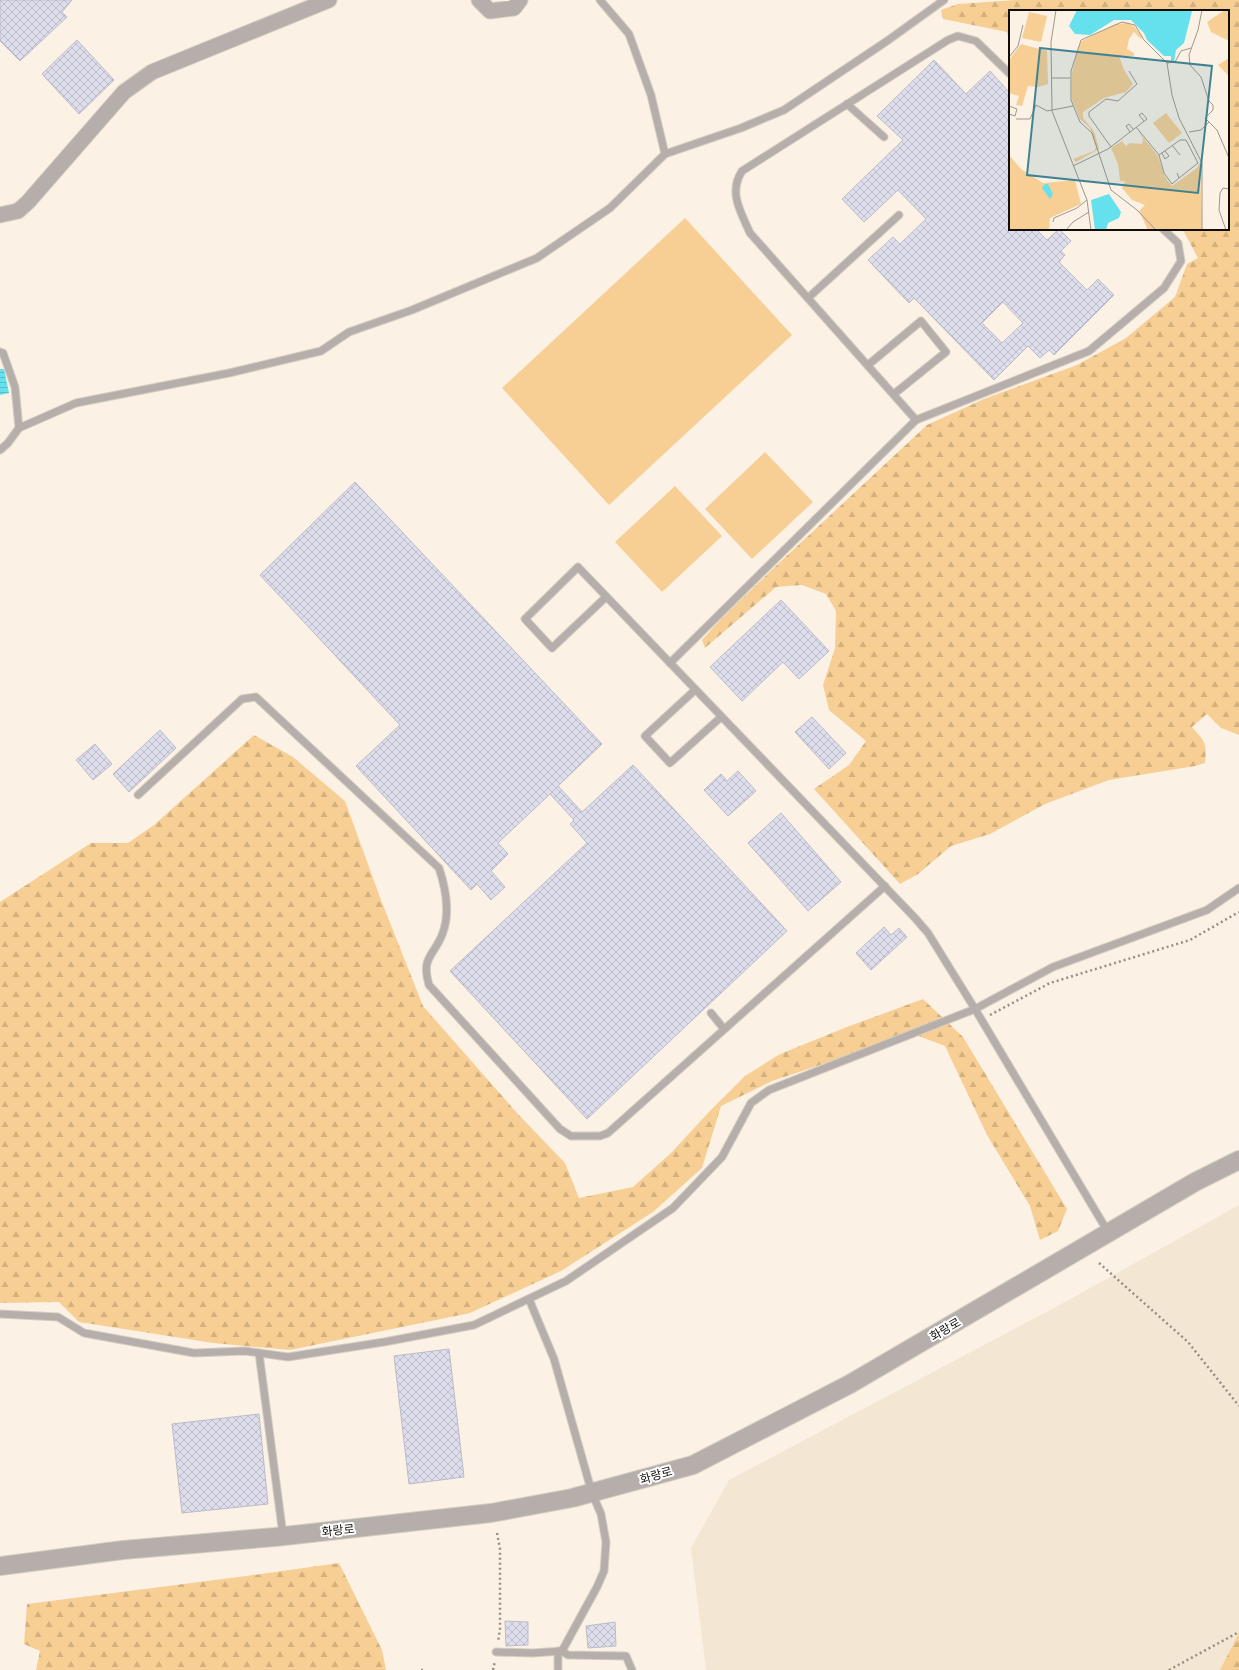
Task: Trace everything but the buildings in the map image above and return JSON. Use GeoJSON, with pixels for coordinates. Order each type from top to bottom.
{"type":"FeatureCollection","features":[{"type":"Feature","properties":{"kind":"street"},"geometry":{"type":"LineString","coordinates":[[0,215],[18,211],[28,202],[124,92],[152,72],[329,0]]}},
{"type":"Feature","properties":{"kind":"street"},"geometry":{"type":"LineString","coordinates":[[479,0],[490,11],[514,8],[520,0]]}},
{"type":"Feature","properties":{"kind":"street","name":"화랑로"},"geometry":{"type":"LineString","coordinates":[[0,1566],[123,1550],[283,1536],[491,1513],[572,1498],[693,1465],[850,1384],[1108,1232],[1195,1182],[1239,1160]]}},
{"type":"Feature","properties":{"kind":"lane"},"geometry":{"type":"LineString","coordinates":[[600,0],[629,34],[651,95],[665,154]]}},
{"type":"Feature","properties":{"kind":"lane"},"geometry":{"type":"LineString","coordinates":[[0,450],[8,443],[19,428],[76,403],[229,373],[321,351],[349,332],[412,310],[537,258],[610,208],[665,154],[741,128],[784,110],[887,41],[944,0]]}},
{"type":"Feature","properties":{"kind":"lane"},"geometry":{"type":"LineString","coordinates":[[916,420],[750,233],[735,196],[736,180],[742,170],[948,40],[958,36],[976,41],[1009,73]]}},
{"type":"Feature","properties":{"kind":"lane"},"geometry":{"type":"LineString","coordinates":[[847,104],[884,137]]}},
{"type":"Feature","properties":{"kind":"lane"},"geometry":{"type":"LineString","coordinates":[[808,298],[899,215]]}},
{"type":"Feature","properties":{"kind":"lane"},"geometry":{"type":"LineString","coordinates":[[670,663],[916,420],[1089,351],[1164,288],[1181,261],[1178,242],[1164,230]]}},
{"type":"Feature","properties":{"kind":"lane"},"geometry":{"type":"LineString","coordinates":[[868,365],[921,321],[946,352],[894,394]]}},
{"type":"Feature","properties":{"kind":"lane"},"geometry":{"type":"LineString","coordinates":[[0,352],[3,353],[15,387],[19,428]]}},
{"type":"Feature","properties":{"kind":"lane"},"geometry":{"type":"LineString","coordinates":[[606,597],[552,648],[525,619],[578,567],[884,886],[928,933],[976,1009],[981,1020],[1108,1232]]}},
{"type":"Feature","properties":{"kind":"lane"},"geometry":{"type":"LineString","coordinates":[[695,690],[645,736],[670,764],[721,717]]}},
{"type":"Feature","properties":{"kind":"lane"},"geometry":{"type":"LineString","coordinates":[[138,795],[242,699],[256,697],[440,868],[446,890],[446,916],[442,935],[429,956],[425,972],[429,985],[560,1129],[571,1136],[600,1136],[608,1133],[884,886]]}},
{"type":"Feature","properties":{"kind":"lane"},"geometry":{"type":"LineString","coordinates":[[0,1314],[58,1317],[84,1333],[194,1353],[245,1351],[288,1357],[384,1342],[474,1325],[566,1281],[673,1208],[722,1158],[751,1103],[769,1090],[976,1009],[1053,967],[1207,910],[1239,888]]}},
{"type":"Feature","properties":{"kind":"lane"},"geometry":{"type":"LineString","coordinates":[[711,1013],[724,1029]]}},
{"type":"Feature","properties":{"kind":"lane"},"geometry":{"type":"LineString","coordinates":[[528,1299],[554,1359],[592,1493],[601,1514],[606,1542],[604,1571],[597,1587],[560,1651],[558,1670]]}},
{"type":"Feature","properties":{"kind":"lane"},"geometry":{"type":"LineString","coordinates":[[259,1353],[283,1536]]}},
{"type":"Feature","properties":{"kind":"lane"},"geometry":{"type":"LineString","coordinates":[[496,1652],[533,1653],[560,1651],[568,1655],[626,1656],[632,1670]]}},
{"type":"Feature","properties":{"kind":"path"},"geometry":{"type":"LineString","coordinates":[[981,1020],[1050,983],[1190,940],[1239,912]]}},
{"type":"Feature","properties":{"kind":"path"},"geometry":{"type":"LineString","coordinates":[[1099,1263],[1188,1342],[1239,1406]]}},
{"type":"Feature","properties":{"kind":"path"},"geometry":{"type":"LineString","coordinates":[[493,1670],[500,1629],[500,1550],[497,1533]]}},
{"type":"Feature","properties":{"kind":"path"},"geometry":{"type":"LineString","coordinates":[[1169,1670],[1239,1632]]}},
{"type":"Feature","properties":{"kind":"shaded area"},"geometry":{"type":"Polygon","coordinates":[[[1239,1205],[1239,1670],[706,1670],[691,1548],[729,1480],[1067,1301],[1239,1205]]]}},
{"type":"Feature","properties":{"kind":"green space"},"geometry":{"type":"Polygon","coordinates":[[[1015,0],[1239,0],[1239,735],[1221,728],[1207,714],[1192,727],[1204,743],[1206,751],[1205,763],[1195,766],[1109,780],[1045,804],[990,834],[951,846],[918,874],[900,884],[814,789],[849,765],[866,741],[829,710],[823,685],[835,648],[836,611],[826,594],[802,585],[776,587],[705,648],[702,640],[720,620],[778,564],[927,425],[984,399],[1077,365],[1126,338],[1175,297],[1187,264],[1198,258],[1182,230],[1229,230],[1229,10],[1009,10],[1009,39],[1007,32],[943,19],[941,10],[958,4],[1015,0]]]}},
{"type":"Feature","properties":{"kind":"green space"},"geometry":{"type":"Polygon","coordinates":[[[685,218],[792,335],[609,505],[502,388],[685,218]]]}},
{"type":"Feature","properties":{"kind":"green space"},"geometry":{"type":"Polygon","coordinates":[[[765,452],[813,502],[752,559],[705,509],[765,452]]]}},
{"type":"Feature","properties":{"kind":"green space"},"geometry":{"type":"Polygon","coordinates":[[[675,486],[722,536],[662,592],[615,542],[675,486]]]}},
{"type":"Feature","properties":{"kind":"green space"},"geometry":{"type":"Polygon","coordinates":[[[254,735],[293,757],[345,801],[381,900],[423,1006],[517,1113],[565,1163],[579,1198],[633,1187],[672,1152],[745,1076],[780,1054],[923,999],[963,1037],[1067,1209],[1058,1231],[1040,1240],[1030,1206],[987,1135],[945,1046],[913,1034],[772,1081],[721,1106],[702,1168],[653,1212],[561,1271],[470,1313],[290,1350],[213,1343],[79,1322],[59,1302],[0,1303],[0,902],[91,843],[128,843],[154,825],[254,735]]]}},
{"type":"Feature","properties":{"kind":"green space"},"geometry":{"type":"Polygon","coordinates":[[[339,1563],[382,1650],[386,1670],[36,1670],[40,1651],[24,1644],[27,1604],[339,1563]]]}},
{"type":"Feature","properties":{"kind":"green space"},"geometry":{"type":"Polygon","coordinates":[[[1239,1633],[1239,1670],[1220,1670],[1239,1633]]]}},
{"type":"Feature","properties":{"kind":"water"},"geometry":{"type":"Polygon","coordinates":[[[0,369],[4,369],[9,393],[0,395],[0,369]]]}}]}
